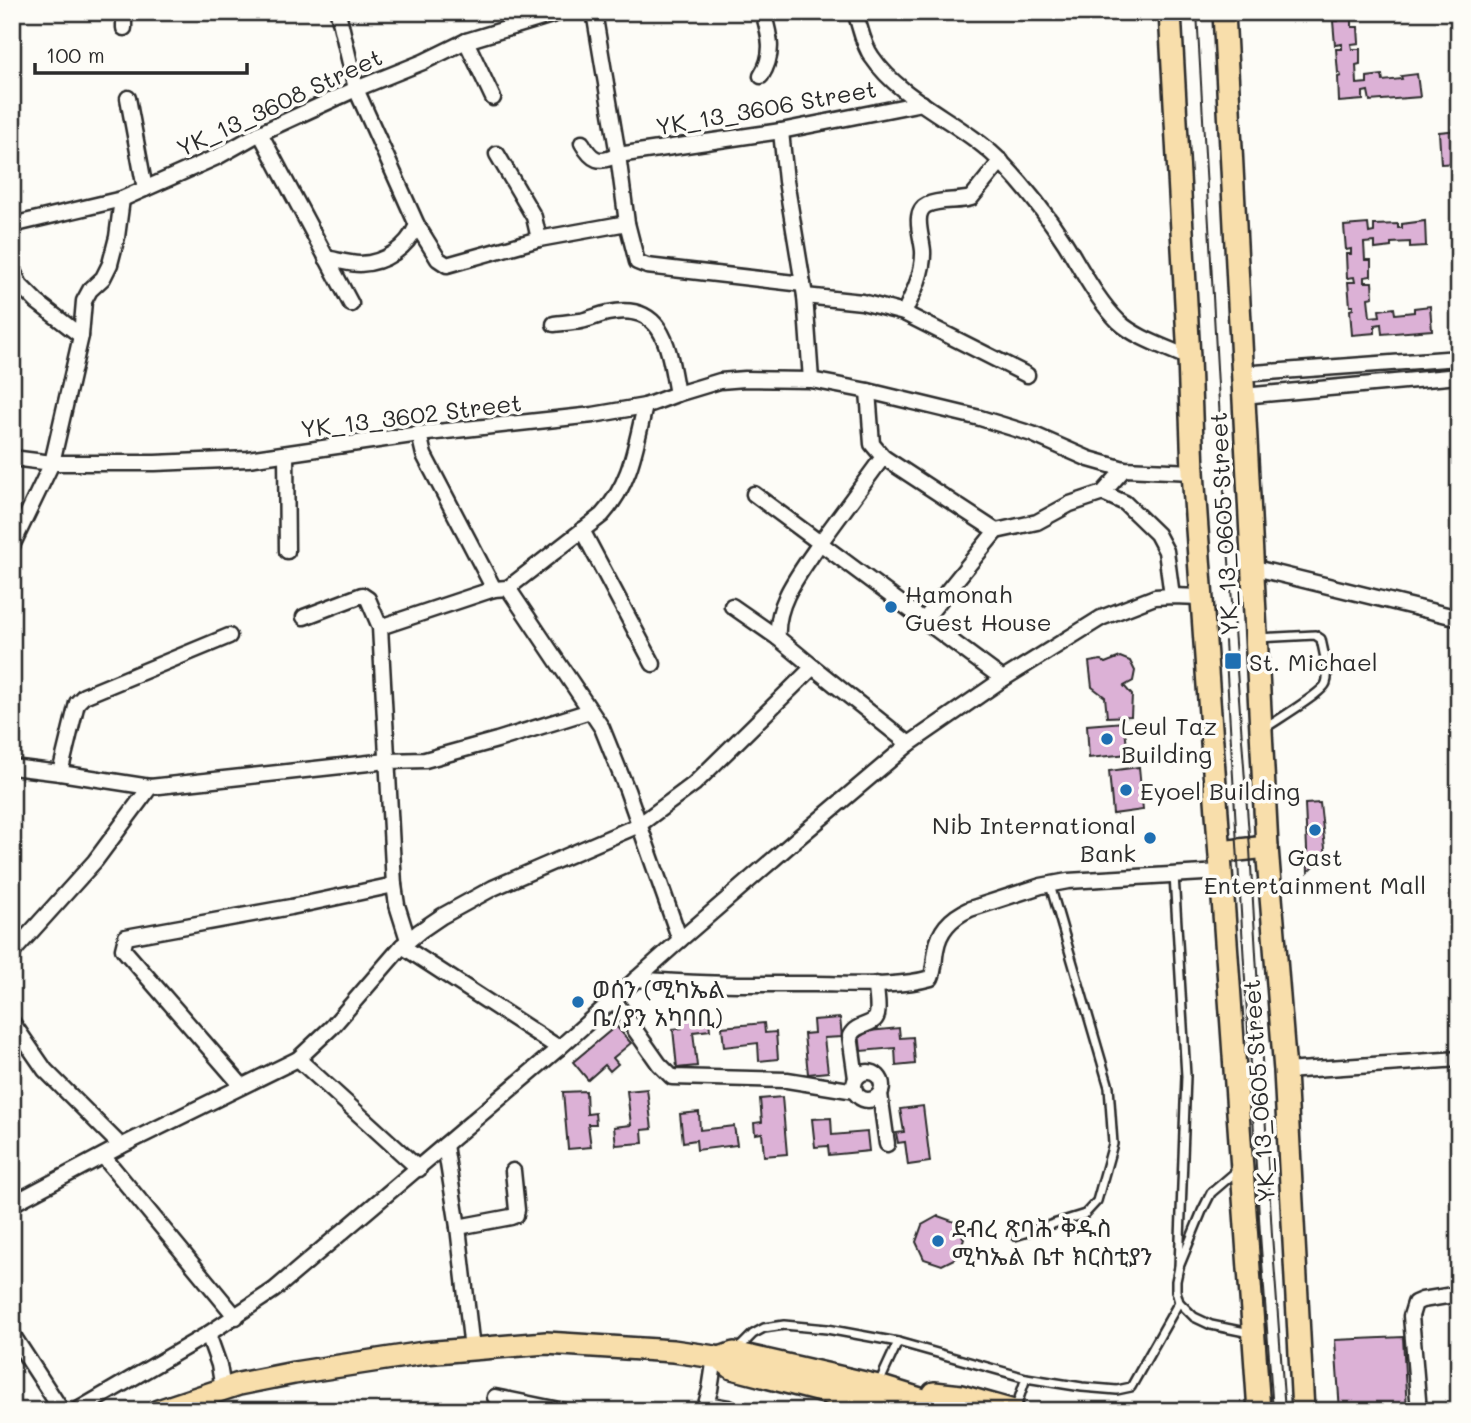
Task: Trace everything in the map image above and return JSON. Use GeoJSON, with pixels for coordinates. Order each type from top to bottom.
{"type":"FeatureCollection","features":[{"type":"Feature","properties":{"kind":"main road","name":"YK_13_0605 Street"},"geometry":{"type":"LineString","coordinates":[[1170,12],[1193,472],[1259,1411]]}},
{"type":"Feature","properties":{"kind":"main road","name":"YK_13_0605 Street"},"geometry":{"type":"LineString","coordinates":[[1224,12],[1260,731],[1285,1072],[1303,1411]]}},
{"type":"Feature","properties":{"kind":"main road"},"geometry":{"type":"LineString","coordinates":[[1220,862],[1267,847]]}},
{"type":"Feature","properties":{"kind":"main road"},"geometry":{"type":"LineString","coordinates":[[158,1411],[239,1384],[307,1371],[424,1353],[546,1343],[723,1356],[732,1368],[876,1395],[902,1403],[951,1408]]}},
{"type":"Feature","properties":{"kind":"main road"},"geometry":{"type":"LineString","coordinates":[[902,1403],[929,1393],[961,1396],[1014,1411]]}},
{"type":"Feature","properties":{"kind":"street"},"geometry":{"type":"LineString","coordinates":[[124,12],[124,28]]}},
{"type":"Feature","properties":{"kind":"street"},"geometry":{"type":"LineString","coordinates":[[338,12],[356,89],[417,225],[438,259],[447,265],[538,239],[627,223]]}},
{"type":"Feature","properties":{"kind":"street","name":"YK_13_3608 Street"},"geometry":{"type":"LineString","coordinates":[[12,225],[122,200],[219,156],[260,133],[466,41],[562,12]]}},
{"type":"Feature","properties":{"kind":"street"},"geometry":{"type":"LineString","coordinates":[[594,12],[627,223],[637,262],[805,295],[862,302],[904,313],[1027,375]]}},
{"type":"Feature","properties":{"kind":"street"},"geometry":{"type":"LineString","coordinates":[[761,76],[769,64],[770,49],[763,12]]}},
{"type":"Feature","properties":{"kind":"street"},"geometry":{"type":"LineString","coordinates":[[855,12],[870,54],[883,72],[1001,162],[1040,206],[1086,279],[1121,324],[1189,358]]}},
{"type":"Feature","properties":{"kind":"street"},"geometry":{"type":"LineString","coordinates":[[466,41],[493,98]]}},
{"type":"Feature","properties":{"kind":"street"},"geometry":{"type":"LineString","coordinates":[[128,98],[145,189]]}},
{"type":"Feature","properties":{"kind":"street","name":"YK_13_3606 Street"},"geometry":{"type":"LineString","coordinates":[[582,143],[589,156],[596,160],[610,159],[618,155],[781,131],[922,103]]}},
{"type":"Feature","properties":{"kind":"street"},"geometry":{"type":"LineString","coordinates":[[781,131],[786,181],[805,295],[811,380]]}},
{"type":"Feature","properties":{"kind":"street"},"geometry":{"type":"LineString","coordinates":[[260,133],[351,304]]}},
{"type":"Feature","properties":{"kind":"street"},"geometry":{"type":"LineString","coordinates":[[497,154],[534,217],[538,239]]}},
{"type":"Feature","properties":{"kind":"street"},"geometry":{"type":"LineString","coordinates":[[904,313],[922,263],[920,211],[927,205],[971,198],[1001,162]]}},
{"type":"Feature","properties":{"kind":"street"},"geometry":{"type":"LineString","coordinates":[[12,546],[52,463],[81,336],[84,301],[90,290],[103,278],[110,264],[122,200]]}},
{"type":"Feature","properties":{"kind":"street"},"geometry":{"type":"LineString","coordinates":[[326,258],[358,264],[378,261],[403,246],[417,225]]}},
{"type":"Feature","properties":{"kind":"street"},"geometry":{"type":"LineString","coordinates":[[12,270],[20,285],[37,302],[81,336]]}},
{"type":"Feature","properties":{"kind":"street"},"geometry":{"type":"LineString","coordinates":[[554,324],[622,311],[647,316],[655,323],[666,341],[677,394]]}},
{"type":"Feature","properties":{"kind":"street"},"geometry":{"type":"LineString","coordinates":[[1241,374],[1459,358]]}},
{"type":"Feature","properties":{"kind":"street"},"geometry":{"type":"LineString","coordinates":[[1243,396],[1459,376]]}},
{"type":"Feature","properties":{"kind":"street","name":"YK_13_3602 Street"},"geometry":{"type":"LineString","coordinates":[[12,458],[52,463],[155,463],[248,459],[419,434],[593,415],[645,406],[720,381],[745,379],[811,380],[869,391],[980,418],[1032,434],[1088,459],[1124,469],[1193,472]]}},
{"type":"Feature","properties":{"kind":"street"},"geometry":{"type":"LineString","coordinates":[[869,391],[872,444],[883,457],[996,531]]}},
{"type":"Feature","properties":{"kind":"street"},"geometry":{"type":"LineString","coordinates":[[380,627],[501,588],[602,515],[615,501],[627,477],[645,406]]}},
{"type":"Feature","properties":{"kind":"street"},"geometry":{"type":"LineString","coordinates":[[419,434],[424,455],[501,588],[602,728],[680,940]]}},
{"type":"Feature","properties":{"kind":"street"},"geometry":{"type":"LineString","coordinates":[[286,454],[287,551]]}},
{"type":"Feature","properties":{"kind":"street"},"geometry":{"type":"LineString","coordinates":[[778,638],[777,624],[785,597],[820,543],[883,457]]}},
{"type":"Feature","properties":{"kind":"street"},"geometry":{"type":"LineString","coordinates":[[924,620],[996,531],[1037,522],[1070,504],[1103,493],[1124,469]]}},
{"type":"Feature","properties":{"kind":"street"},"geometry":{"type":"LineString","coordinates":[[1103,493],[1125,503],[1157,534],[1166,551],[1172,596]]}},
{"type":"Feature","properties":{"kind":"street"},"geometry":{"type":"LineString","coordinates":[[754,494],[1003,679]]}},
{"type":"Feature","properties":{"kind":"street"},"geometry":{"type":"LineString","coordinates":[[582,530],[653,664]]}},
{"type":"Feature","properties":{"kind":"street"},"geometry":{"type":"LineString","coordinates":[[1251,567],[1459,618]]}},
{"type":"Feature","properties":{"kind":"street"},"geometry":{"type":"LineString","coordinates":[[304,617],[362,595],[368,599],[380,627],[394,885],[405,943],[559,1048]]}},
{"type":"Feature","properties":{"kind":"street"},"geometry":{"type":"LineString","coordinates":[[76,1411],[236,1317],[275,1290],[419,1169],[909,744],[1003,679],[1101,618],[1155,597],[1202,597]]}},
{"type":"Feature","properties":{"kind":"street"},"geometry":{"type":"LineString","coordinates":[[732,606],[778,638],[909,744]]}},
{"type":"Feature","properties":{"kind":"street"},"geometry":{"type":"LineString","coordinates":[[60,773],[77,703],[84,696],[229,636]]}},
{"type":"Feature","properties":{"kind":"street"},"geometry":{"type":"LineString","coordinates":[[12,1204],[121,1146],[298,1059],[332,1027],[405,943],[442,916],[493,888],[639,825],[694,784],[813,667]]}},
{"type":"Feature","properties":{"kind":"street"},"geometry":{"type":"LineString","coordinates":[[12,767],[150,787],[387,761],[425,760],[590,711]]}},
{"type":"Feature","properties":{"kind":"street"},"geometry":{"type":"LineString","coordinates":[[12,953],[95,861],[150,787]]}},
{"type":"Feature","properties":{"kind":"street"},"geometry":{"type":"LineString","coordinates":[[636,979],[681,984],[876,984],[923,981],[931,978],[934,973],[936,948],[944,928],[959,914],[1068,881],[1174,875],[1220,862]]}},
{"type":"Feature","properties":{"kind":"street"},"geometry":{"type":"LineString","coordinates":[[242,1086],[123,949],[126,937],[394,885]]}},
{"type":"Feature","properties":{"kind":"street"},"geometry":{"type":"LineString","coordinates":[[876,984],[876,1017],[873,1022],[857,1027],[850,1036],[858,1096],[863,1100],[870,1100],[880,1094]]}},
{"type":"Feature","properties":{"kind":"street"},"geometry":{"type":"LineString","coordinates":[[614,1000],[659,1064],[672,1077],[855,1084]]}},
{"type":"Feature","properties":{"kind":"street"},"geometry":{"type":"LineString","coordinates":[[12,1022],[45,1070],[121,1146]]}},
{"type":"Feature","properties":{"kind":"street"},"geometry":{"type":"LineString","coordinates":[[298,1059],[419,1169]]}},
{"type":"Feature","properties":{"kind":"street"},"geometry":{"type":"LineString","coordinates":[[1285,1072],[1459,1059]]}},
{"type":"Feature","properties":{"kind":"street"},"geometry":{"type":"LineString","coordinates":[[855,1084],[861,1074],[866,1072],[873,1072],[882,1081],[880,1094],[887,1144]]}},
{"type":"Feature","properties":{"kind":"street"},"geometry":{"type":"LineString","coordinates":[[445,1145],[458,1227],[472,1349]]}},
{"type":"Feature","properties":{"kind":"street"},"geometry":{"type":"LineString","coordinates":[[103,1156],[236,1317]]}},
{"type":"Feature","properties":{"kind":"street"},"geometry":{"type":"LineString","coordinates":[[458,1227],[516,1215],[513,1171]]}},
{"type":"Feature","properties":{"kind":"street"},"geometry":{"type":"LineString","coordinates":[[1419,1411],[1412,1316],[1415,1303],[1459,1294]]}},
{"type":"Feature","properties":{"kind":"street"},"geometry":{"type":"LineString","coordinates":[[12,1334],[62,1411]]}},
{"type":"Feature","properties":{"kind":"street"},"geometry":{"type":"LineString","coordinates":[[208,1334],[219,1365],[223,1389]]}},
{"type":"Feature","properties":{"kind":"street"},"geometry":{"type":"LineString","coordinates":[[723,1356],[703,1407],[729,1408],[729,1411]]}},
{"type":"Feature","properties":{"kind":"street"},"geometry":{"type":"LineString","coordinates":[[495,1397],[564,1411]]}},
{"type":"Feature","properties":{"kind":"lane"},"geometry":{"type":"LineString","coordinates":[[1255,638],[1315,635],[1321,639],[1327,679],[1326,686],[1316,694],[1260,731]]}},
{"type":"Feature","properties":{"kind":"lane"},"geometry":{"type":"LineString","coordinates":[[1174,875],[1186,1076],[1176,1291],[1179,1301],[1194,1317],[1211,1325],[1255,1334]]}},
{"type":"Feature","properties":{"kind":"lane"},"geometry":{"type":"LineString","coordinates":[[1015,1236],[1085,1213],[1097,1201],[1113,1143],[1109,1087],[1050,885]]}},
{"type":"Feature","properties":{"kind":"lane"},"geometry":{"type":"LineString","coordinates":[[1179,1267],[1211,1193],[1242,1166]]}},
{"type":"Feature","properties":{"kind":"lane"},"geometry":{"type":"LineString","coordinates":[[723,1356],[764,1328],[784,1325],[827,1329],[898,1342],[1026,1378],[1117,1390],[1131,1387],[1179,1301]]}},
{"type":"Feature","properties":{"kind":"lane"},"geometry":{"type":"LineString","coordinates":[[876,1395],[898,1342]]}},
{"type":"Feature","properties":{"kind":"lane"},"geometry":{"type":"LineString","coordinates":[[1014,1411],[1026,1378]]}},
{"type":"Feature","properties":{"kind":"building"},"geometry":{"type":"Polygon","coordinates":[[[1333,12],[1352,12],[1352,27],[1358,27],[1359,43],[1351,44],[1352,49],[1360,49],[1360,64],[1356,65],[1357,84],[1367,83],[1367,77],[1382,75],[1383,81],[1417,74],[1420,97],[1370,101],[1368,91],[1363,92],[1363,100],[1339,102],[1338,77],[1341,76],[1338,73],[1336,49],[1342,49],[1342,44],[1335,45],[1333,21],[1338,21],[1338,16],[1333,17],[1333,12]]]}},
{"type":"Feature","properties":{"kind":"building"},"geometry":{"type":"Polygon","coordinates":[[[1459,130],[1459,163],[1441,164],[1439,132],[1459,130]]]}},
{"type":"Feature","properties":{"kind":"building"},"geometry":{"type":"Polygon","coordinates":[[[1425,221],[1426,246],[1410,247],[1410,242],[1391,243],[1391,247],[1375,249],[1375,242],[1364,243],[1365,260],[1371,260],[1371,276],[1364,277],[1364,282],[1372,282],[1373,297],[1368,298],[1370,317],[1380,316],[1379,310],[1394,308],[1395,314],[1414,312],[1414,308],[1430,306],[1432,330],[1382,334],[1381,324],[1375,325],[1375,333],[1352,335],[1350,310],[1353,306],[1350,306],[1348,282],[1355,282],[1354,277],[1347,278],[1346,254],[1351,254],[1351,249],[1346,250],[1344,226],[1368,224],[1369,233],[1374,232],[1374,225],[1398,224],[1398,228],[1402,228],[1402,224],[1425,221]]]}},
{"type":"Feature","properties":{"kind":"building"},"geometry":{"type":"Polygon","coordinates":[[[1120,657],[1130,661],[1135,671],[1133,681],[1124,686],[1132,695],[1131,716],[1107,717],[1105,697],[1092,687],[1089,662],[1101,660],[1105,663],[1120,657]]]}},
{"type":"Feature","properties":{"kind":"building","name":"Leul Taz Building"},"geometry":{"type":"Polygon","coordinates":[[[1124,722],[1128,754],[1089,758],[1087,725],[1124,722]]]}},
{"type":"Feature","properties":{"kind":"building","name":"Eyoel Building"},"geometry":{"type":"Polygon","coordinates":[[[1139,767],[1143,810],[1113,814],[1109,771],[1139,767]]]}},
{"type":"Feature","properties":{"kind":"building","name":"Gast Entertainment Mall"},"geometry":{"type":"Polygon","coordinates":[[[1320,803],[1326,857],[1308,872],[1305,804],[1320,803]]]}},
{"type":"Feature","properties":{"kind":"building"},"geometry":{"type":"Polygon","coordinates":[[[708,1012],[710,1030],[693,1032],[697,1066],[677,1068],[673,1029],[682,1028],[681,1014],[708,1012]]]}},
{"type":"Feature","properties":{"kind":"building"},"geometry":{"type":"Polygon","coordinates":[[[840,1018],[842,1037],[824,1038],[828,1072],[808,1074],[804,1034],[814,1033],[813,1020],[840,1018]]]}},
{"type":"Feature","properties":{"kind":"building"},"geometry":{"type":"Polygon","coordinates":[[[764,1023],[765,1033],[776,1032],[778,1059],[759,1061],[758,1043],[724,1047],[722,1027],[764,1023]]]}},
{"type":"Feature","properties":{"kind":"building"},"geometry":{"type":"Polygon","coordinates":[[[616,1026],[631,1043],[613,1058],[618,1064],[610,1071],[605,1065],[588,1080],[573,1062],[616,1026]]]}},
{"type":"Feature","properties":{"kind":"building"},"geometry":{"type":"Polygon","coordinates":[[[899,1028],[900,1038],[913,1037],[915,1064],[896,1066],[895,1048],[861,1051],[859,1032],[899,1028]]]}},
{"type":"Feature","properties":{"kind":"building"},"geometry":{"type":"Polygon","coordinates":[[[647,1089],[652,1129],[642,1130],[643,1143],[616,1145],[614,1127],[631,1125],[627,1091],[647,1089]]]}},
{"type":"Feature","properties":{"kind":"building"},"geometry":{"type":"Polygon","coordinates":[[[586,1091],[587,1114],[595,1113],[596,1124],[588,1124],[591,1147],[568,1149],[563,1092],[586,1091]]]}},
{"type":"Feature","properties":{"kind":"building"},"geometry":{"type":"Polygon","coordinates":[[[782,1097],[787,1154],[764,1156],[762,1133],[755,1134],[754,1123],[762,1122],[760,1099],[782,1097]]]}},
{"type":"Feature","properties":{"kind":"building"},"geometry":{"type":"Polygon","coordinates":[[[923,1106],[930,1162],[908,1165],[905,1142],[898,1143],[896,1133],[904,1132],[900,1109],[923,1106]]]}},
{"type":"Feature","properties":{"kind":"building"},"geometry":{"type":"Polygon","coordinates":[[[699,1112],[700,1130],[734,1126],[737,1145],[697,1150],[696,1140],[683,1142],[680,1114],[699,1112]]]}},
{"type":"Feature","properties":{"kind":"building"},"geometry":{"type":"Polygon","coordinates":[[[831,1118],[832,1135],[867,1132],[869,1151],[829,1155],[828,1146],[815,1147],[812,1119],[831,1118]]]}},
{"type":"Feature","properties":{"kind":"building"},"geometry":{"type":"Polygon","coordinates":[[[938,1216],[955,1222],[964,1239],[958,1257],[942,1265],[924,1259],[916,1242],[922,1225],[938,1216]]]}},
{"type":"Feature","properties":{"kind":"building"},"geometry":{"type":"Polygon","coordinates":[[[1403,1337],[1407,1411],[1340,1411],[1335,1340],[1403,1337]]]}},
{"type":"Feature","properties":{"kind":"tram line"},"geometry":{"type":"LineString","coordinates":[[1197,12],[1224,492],[1250,849],[1285,1411]]}},
{"type":"Feature","properties":{"kind":"tram line"},"geometry":{"type":"LineString","coordinates":[[1225,641],[1273,1411]]}},
{"type":"Feature","properties":{"kind":"place","name":"Hamonah Guest House"},"geometry":{"type":"Point","coordinates":[891,607]}},
{"type":"Feature","properties":{"kind":"place","name":"St. Michael"},"geometry":{"type":"Point","coordinates":[1233,661]}},
{"type":"Feature","properties":{"kind":"place","name":"Leul Taz Building"},"geometry":{"type":"Point","coordinates":[1107,739]}},
{"type":"Feature","properties":{"kind":"place","name":"Eyoel Building"},"geometry":{"type":"Point","coordinates":[1126,790]}},
{"type":"Feature","properties":{"kind":"place","name":"Gast Entertainment Mall"},"geometry":{"type":"Point","coordinates":[1315,830]}},
{"type":"Feature","properties":{"kind":"place","name":"Nib International Bank"},"geometry":{"type":"Point","coordinates":[1150,838]}},
{"type":"Feature","properties":{"kind":"place","name":"ወሰን (ሚካኤል ቤ/ያን አካባቢ)"},"geometry":{"type":"Point","coordinates":[578,1002]}},
{"type":"Feature","properties":{"kind":"place","name":"ደብረ ጽባሕ ቅዱስ ሚካኤል ቤተ ክርስቲያን"},"geometry":{"type":"Point","coordinates":[938,1241]}}]}
